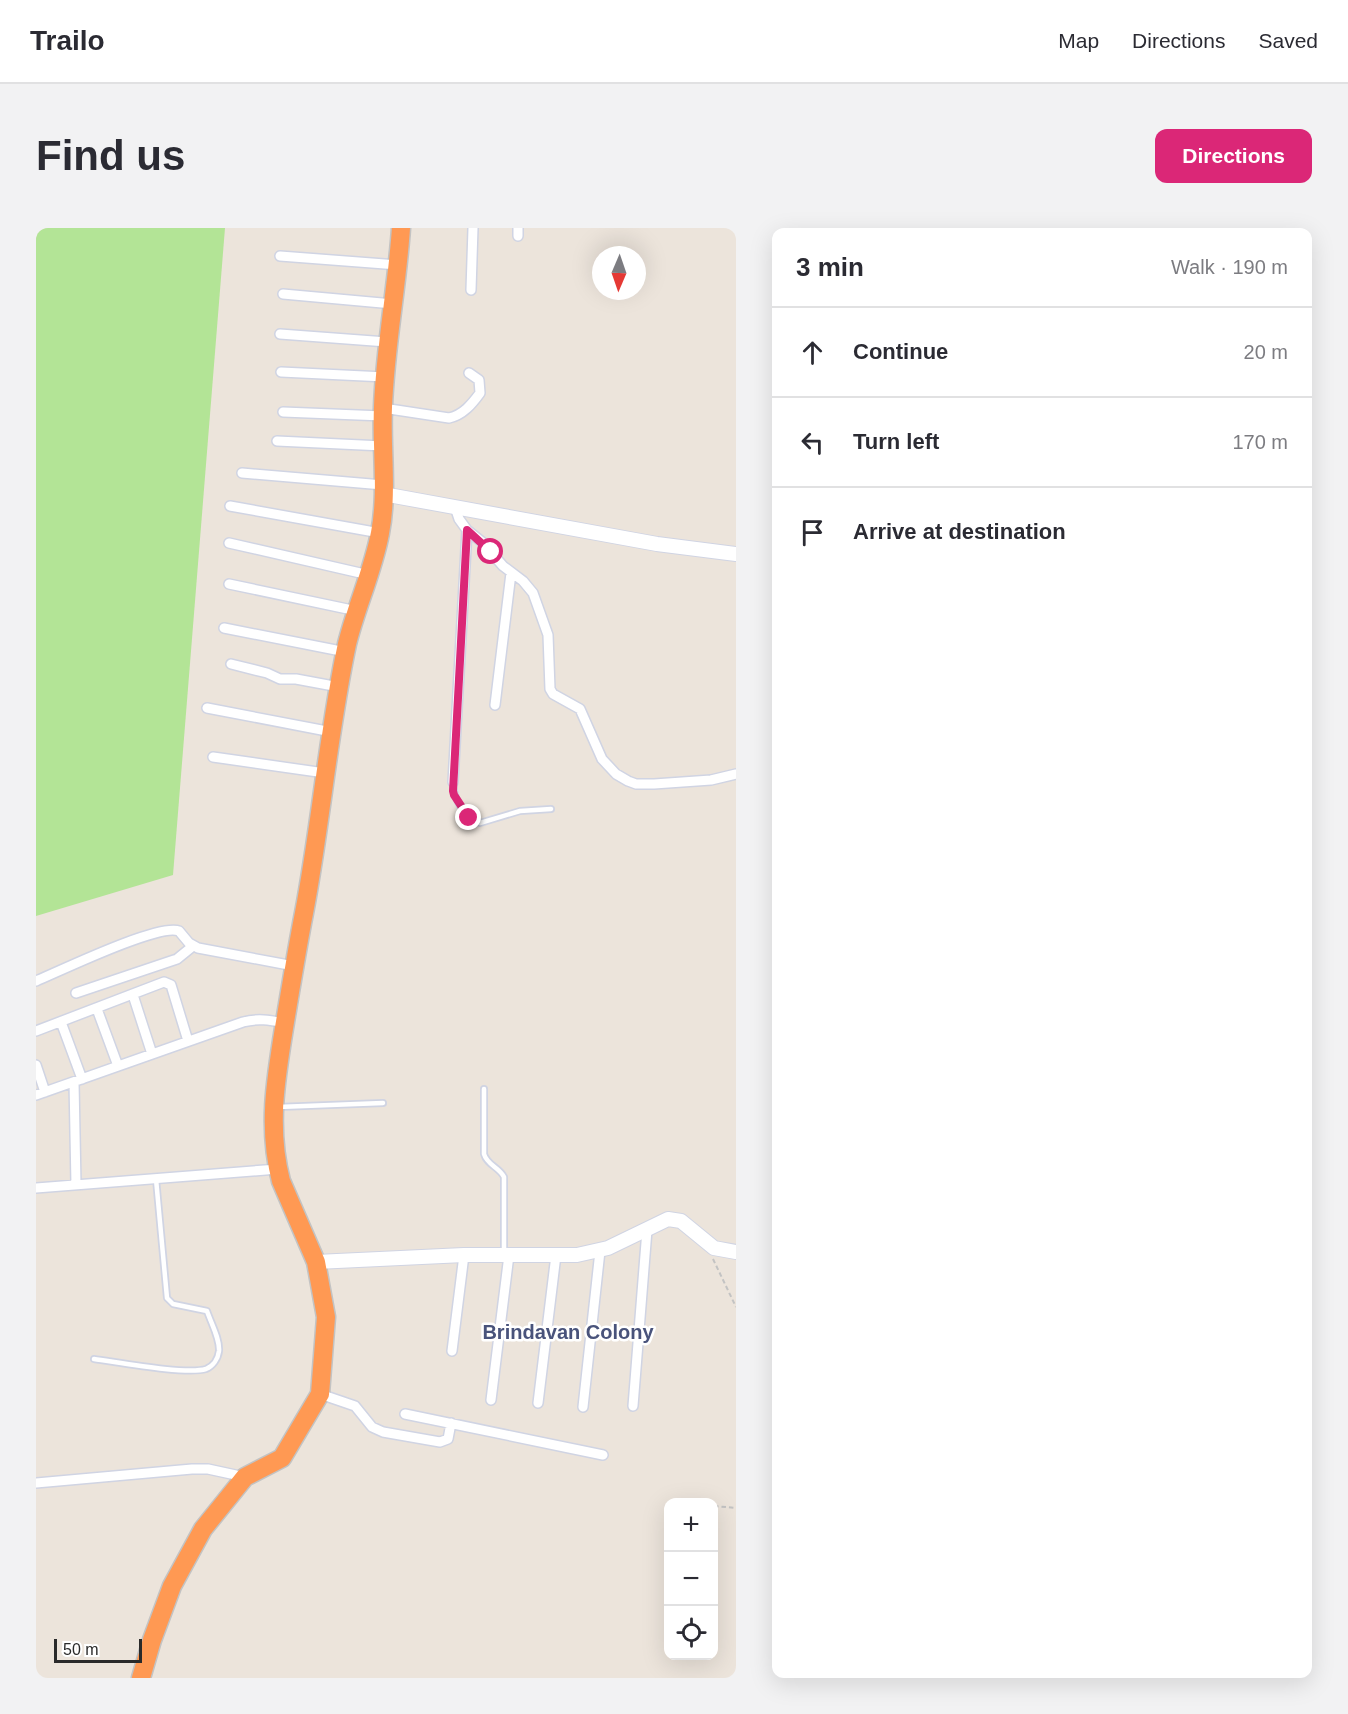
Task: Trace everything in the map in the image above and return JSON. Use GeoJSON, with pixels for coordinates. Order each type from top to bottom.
{"type":"FeatureCollection","features":[{"type":"Feature","properties":{"kind":"highway"},"geometry":{"type":"LineString","coordinates":[[141,1678],[172,1586],[203,1529],[245,1477],[282,1458],[320,1394],[326,1317],[316,1262],[278,1169],[274,1138],[273,1091],[309,884],[339,687],[357,610],[380,533],[387,342],[401,228]]}},
{"type":"Feature","properties":{"kind":"street"},"geometry":{"type":"LineString","coordinates":[[471,290],[473,228]]}},
{"type":"Feature","properties":{"kind":"street"},"geometry":{"type":"LineString","coordinates":[[280,256],[398,265]]}},
{"type":"Feature","properties":{"kind":"street"},"geometry":{"type":"LineString","coordinates":[[283,294],[393,304]]}},
{"type":"Feature","properties":{"kind":"street"},"geometry":{"type":"LineString","coordinates":[[280,334],[387,342]]}},
{"type":"Feature","properties":{"kind":"street"},"geometry":{"type":"LineString","coordinates":[[281,372],[385,377]]}},
{"type":"Feature","properties":{"kind":"street"},"geometry":{"type":"LineString","coordinates":[[283,412],[383,412],[456,417],[480,393],[479,380],[469,373]]}},
{"type":"Feature","properties":{"kind":"street"},"geometry":{"type":"LineString","coordinates":[[277,441],[383,446]]}},
{"type":"Feature","properties":{"kind":"street"},"geometry":{"type":"LineString","coordinates":[[242,473],[383,489],[455,507],[657,544],[736,554]]}},
{"type":"Feature","properties":{"kind":"street"},"geometry":{"type":"LineString","coordinates":[[230,506],[380,533]]}},
{"type":"Feature","properties":{"kind":"street"},"geometry":{"type":"LineString","coordinates":[[455,507],[459,519],[467,530],[482,542],[511,573],[530,587],[538,603],[548,635],[550,689],[553,694],[580,709],[602,759],[616,774],[636,784],[711,780],[736,774]]}},
{"type":"Feature","properties":{"kind":"street"},"geometry":{"type":"LineString","coordinates":[[453,782],[467,530]]}},
{"type":"Feature","properties":{"kind":"street"},"geometry":{"type":"LineString","coordinates":[[229,543],[369,575]]}},
{"type":"Feature","properties":{"kind":"street"},"geometry":{"type":"LineString","coordinates":[[495,705],[511,573]]}},
{"type":"Feature","properties":{"kind":"street"},"geometry":{"type":"LineString","coordinates":[[229,584],[357,610]]}},
{"type":"Feature","properties":{"kind":"street"},"geometry":{"type":"LineString","coordinates":[[224,628],[346,652]]}},
{"type":"Feature","properties":{"kind":"street"},"geometry":{"type":"LineString","coordinates":[[231,664],[267,673],[280,679],[296,679],[339,687]]}},
{"type":"Feature","properties":{"kind":"street"},"geometry":{"type":"LineString","coordinates":[[207,708],[332,732]]}},
{"type":"Feature","properties":{"kind":"street"},"geometry":{"type":"LineString","coordinates":[[213,757],[325,773]]}},
{"type":"Feature","properties":{"kind":"street"},"geometry":{"type":"LineString","coordinates":[[36,981],[128,942],[169,929],[179,931],[193,946],[294,966]]}},
{"type":"Feature","properties":{"kind":"street"},"geometry":{"type":"LineString","coordinates":[[76,993],[177,959],[193,946]]}},
{"type":"Feature","properties":{"kind":"street"},"geometry":{"type":"LineString","coordinates":[[36,1031],[164,982],[171,985],[188,1041]]}},
{"type":"Feature","properties":{"kind":"street"},"geometry":{"type":"LineString","coordinates":[[133,995],[152,1054]]}},
{"type":"Feature","properties":{"kind":"street"},"geometry":{"type":"LineString","coordinates":[[97,1008],[118,1066]]}},
{"type":"Feature","properties":{"kind":"street"},"geometry":{"type":"LineString","coordinates":[[36,1065],[40,1093],[255,1019],[285,1023]]}},
{"type":"Feature","properties":{"kind":"street"},"geometry":{"type":"LineString","coordinates":[[62,1022],[78,1080],[76,1185]]}},
{"type":"Feature","properties":{"kind":"street"},"geometry":{"type":"LineString","coordinates":[[36,1188],[278,1169]]}},
{"type":"Feature","properties":{"kind":"street"},"geometry":{"type":"LineString","coordinates":[[316,1262],[464,1255],[577,1255],[600,1251],[668,1219],[681,1221],[714,1248],[736,1252]]}},
{"type":"Feature","properties":{"kind":"street"},"geometry":{"type":"LineString","coordinates":[[633,1406],[648,1230]]}},
{"type":"Feature","properties":{"kind":"street"},"geometry":{"type":"LineString","coordinates":[[583,1407],[600,1251]]}},
{"type":"Feature","properties":{"kind":"street"},"geometry":{"type":"LineString","coordinates":[[452,1351],[464,1255]]}},
{"type":"Feature","properties":{"kind":"street"},"geometry":{"type":"LineString","coordinates":[[491,1400],[507,1255]]}},
{"type":"Feature","properties":{"kind":"street"},"geometry":{"type":"LineString","coordinates":[[538,1403],[556,1255]]}},
{"type":"Feature","properties":{"kind":"street"},"geometry":{"type":"LineString","coordinates":[[320,1394],[355,1406],[372,1427],[383,1432],[440,1442],[448,1439],[451,1423]]}},
{"type":"Feature","properties":{"kind":"street"},"geometry":{"type":"LineString","coordinates":[[405,1414],[603,1455]]}},
{"type":"Feature","properties":{"kind":"street"},"geometry":{"type":"LineString","coordinates":[[36,1483],[192,1469],[208,1469],[245,1477]]}},
{"type":"Feature","properties":{"kind":"lane"},"geometry":{"type":"LineString","coordinates":[[453,782],[454,795],[474,822],[480,823],[520,811],[551,809]]}},
{"type":"Feature","properties":{"kind":"lane"},"geometry":{"type":"LineString","coordinates":[[484,1089],[484,1154],[485,1159],[502,1173],[504,1178],[507,1255]]}},
{"type":"Feature","properties":{"kind":"lane"},"geometry":{"type":"LineString","coordinates":[[274,1107],[383,1103]]}},
{"type":"Feature","properties":{"kind":"lane"},"geometry":{"type":"LineString","coordinates":[[94,1359],[171,1369],[200,1370],[208,1368],[218,1356],[219,1344],[207,1311],[173,1304],[167,1298],[156,1179]]}},
{"type":"Feature","properties":{"kind":"path"},"geometry":{"type":"LineString","coordinates":[[706,1243],[736,1307]]}},
{"type":"Feature","properties":{"kind":"path"},"geometry":{"type":"LineString","coordinates":[[718,1506],[736,1508]]}},
{"type":"Feature","properties":{"kind":"green space"},"geometry":{"type":"Polygon","coordinates":[[[36,228],[225,228],[173,875],[36,916],[36,228]]]}},
{"type":"Feature","properties":{"kind":"district","name":"Brindavan Colony"},"geometry":{"type":"Point","coordinates":[568,1332]}},
{"type":"Feature","properties":{"kind":"route"},"geometry":{"type":"LineString","coordinates":[[469,818],[453,791],[467,530],[491,552]]}}]}
